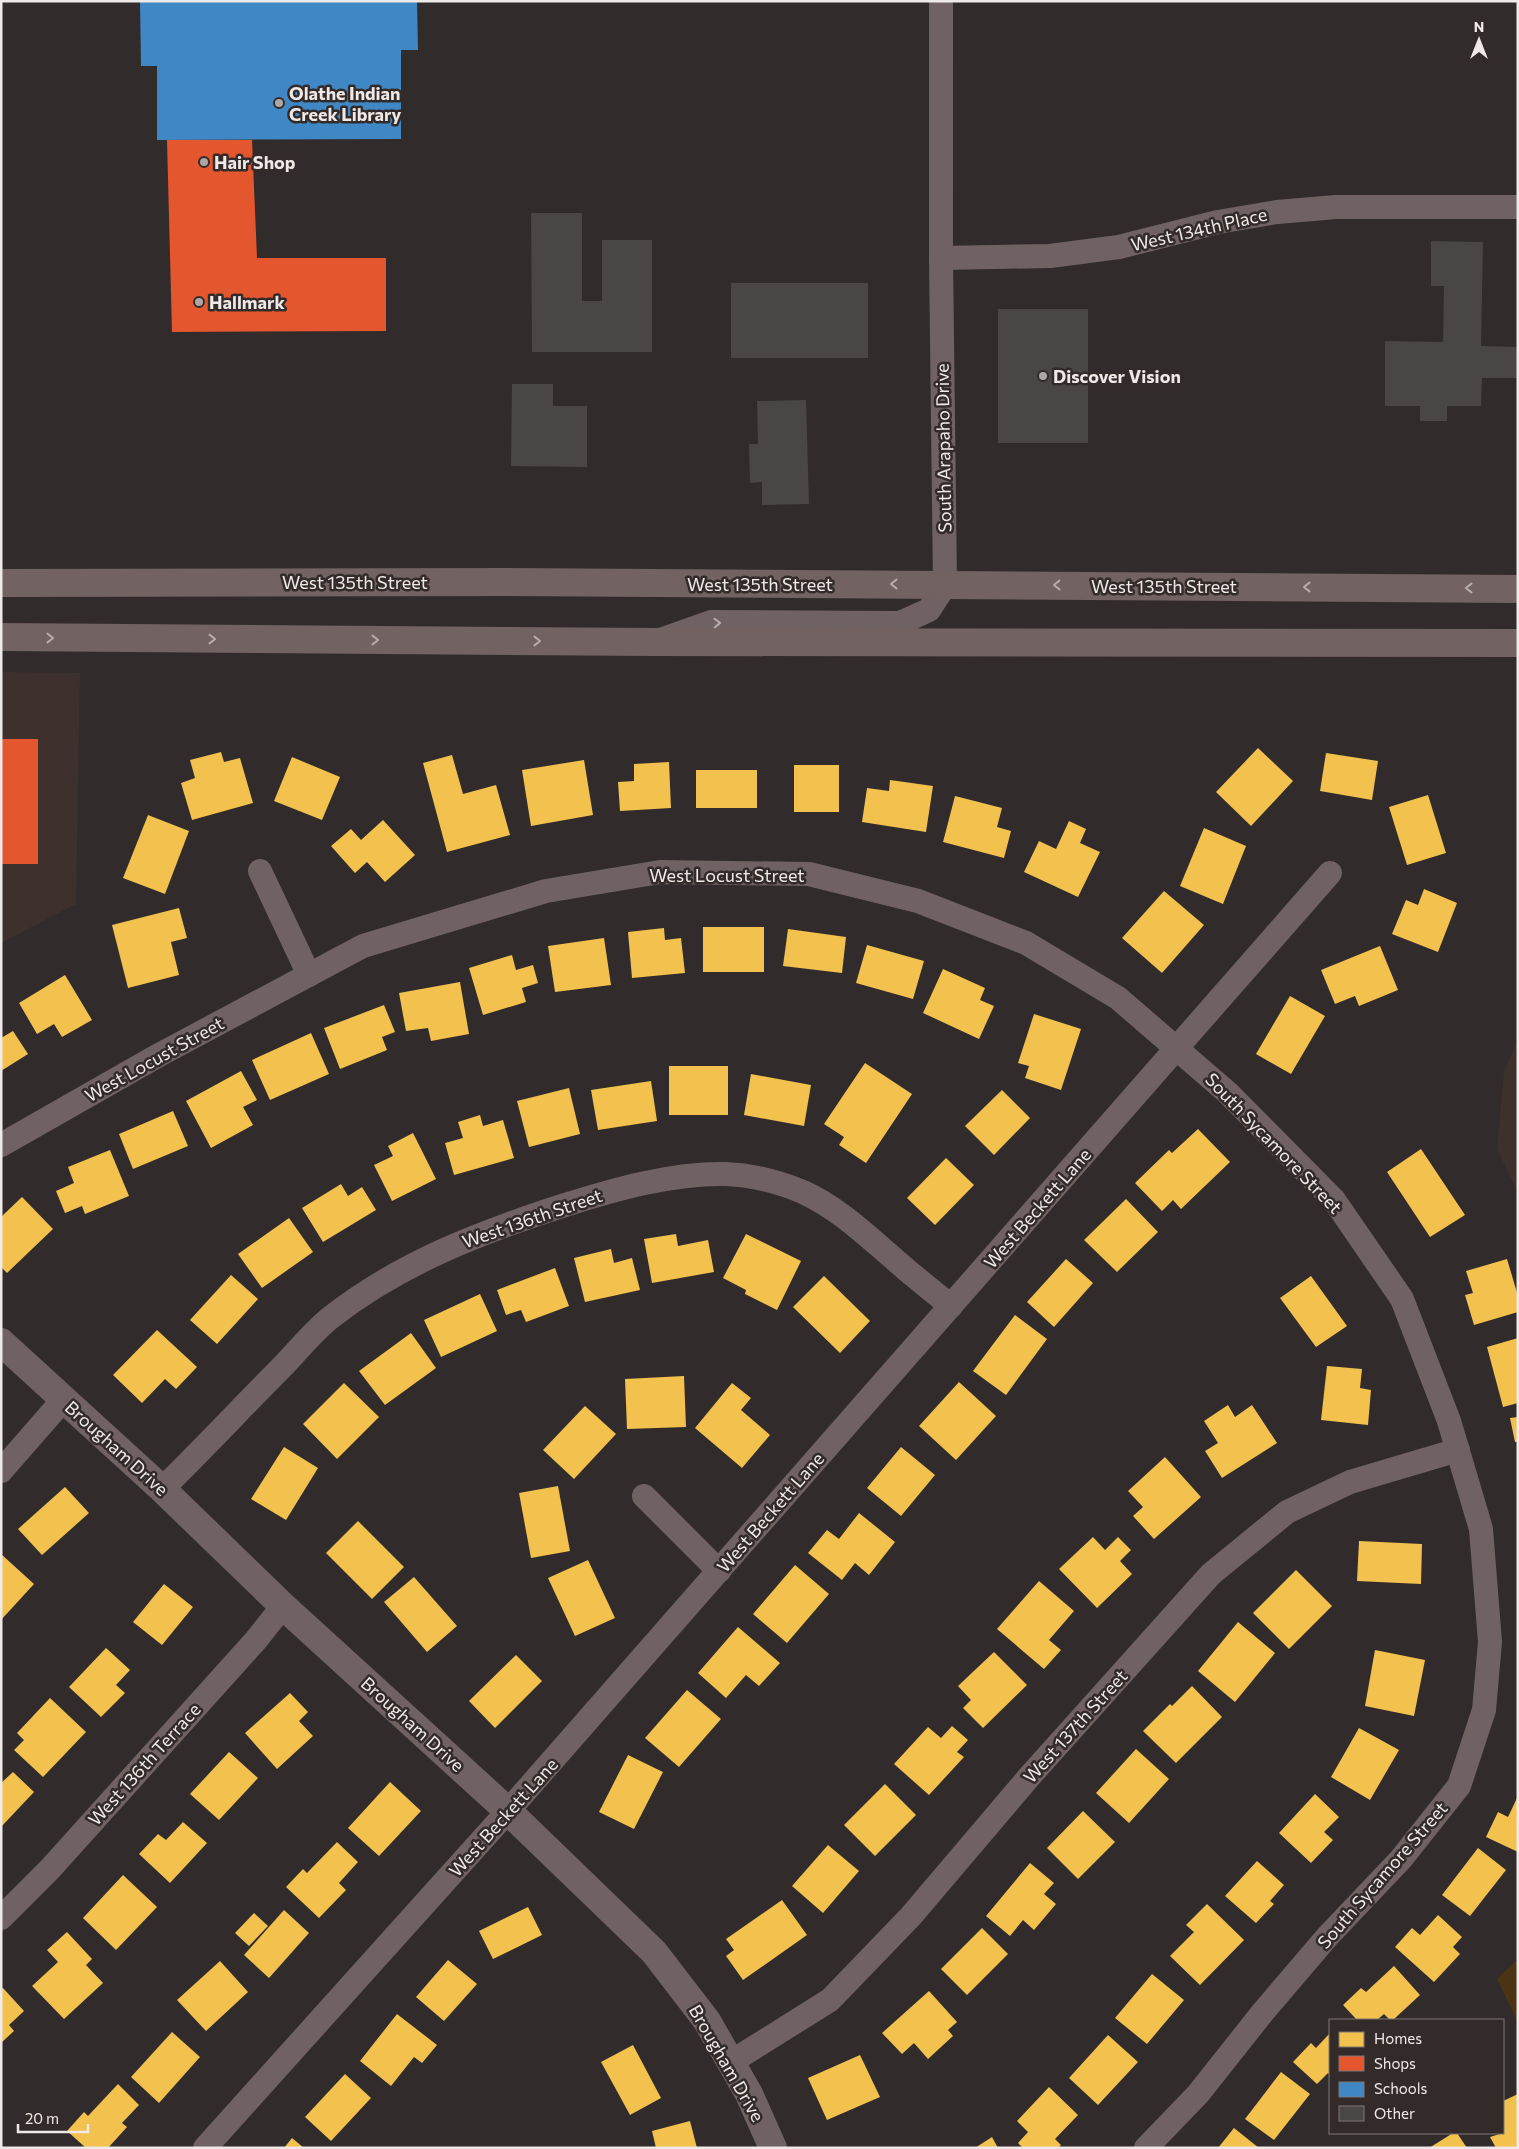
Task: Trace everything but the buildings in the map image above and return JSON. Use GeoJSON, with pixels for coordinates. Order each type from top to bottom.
{"type":"FeatureCollection","features":[{"type":"Feature","properties":{"kind":"main road","name":"West 135th Street"},"geometry":{"type":"LineString","coordinates":[[1,582],[508,582],[1518,589]]}},
{"type":"Feature","properties":{"kind":"main road"},"geometry":{"type":"LineString","coordinates":[[1,637],[654,642],[1518,643]]}},
{"type":"Feature","properties":{"kind":"street","name":"South Arapaho Drive"},"geometry":{"type":"LineString","coordinates":[[941,1],[941,258],[945,585]]}},
{"type":"Feature","properties":{"kind":"street","name":"West 134th Place"},"geometry":{"type":"LineString","coordinates":[[941,258],[1050,256],[1109,248],[1218,222],[1277,212],[1336,207],[1518,207]]}},
{"type":"Feature","properties":{"kind":"street"},"geometry":{"type":"LineString","coordinates":[[654,642],[711,622],[900,623],[929,610],[945,585]]}},
{"type":"Feature","properties":{"kind":"street"},"geometry":{"type":"LineString","coordinates":[[260,871],[309,974]]}},
{"type":"Feature","properties":{"kind":"street","name":"West Locust Street"},"geometry":{"type":"LineString","coordinates":[[1,1145],[159,1055],[363,946],[546,890],[660,872],[809,874],[918,901],[1026,943],[1118,998],[1176,1048]]}},
{"type":"Feature","properties":{"kind":"street","name":"West Beckett Lane"},"geometry":{"type":"LineString","coordinates":[[205,2148],[508,1811],[1330,873]]}},
{"type":"Feature","properties":{"kind":"street","name":"South Sycamore Street"},"geometry":{"type":"LineString","coordinates":[[1146,2148],[1198,2094],[1263,2012],[1327,1937],[1401,1859],[1459,1786],[1484,1710],[1490,1642],[1481,1528],[1449,1420],[1402,1299],[1334,1200],[1228,1093],[1176,1048]]}},
{"type":"Feature","properties":{"kind":"street","name":"West 136th Street"},"geometry":{"type":"LineString","coordinates":[[162,1489],[212,1441],[253,1396],[328,1320],[374,1286],[436,1252],[505,1224],[605,1193],[669,1180],[716,1175],[752,1177],[778,1183],[804,1192],[843,1215],[916,1279],[951,1306]]}},
{"type":"Feature","properties":{"kind":"street","name":"Brougham Drive"},"geometry":{"type":"LineString","coordinates":[[1,1342],[162,1489],[283,1606],[508,1811],[654,1952],[707,2021],[749,2094],[773,2148]]}},
{"type":"Feature","properties":{"kind":"street"},"geometry":{"type":"LineString","coordinates":[[1,1471],[63,1400]]}},
{"type":"Feature","properties":{"kind":"street","name":"West 137th Street"},"geometry":{"type":"LineString","coordinates":[[731,2062],[830,2000],[911,1916],[1029,1778],[1211,1574],[1288,1512],[1350,1482],[1458,1450]]}},
{"type":"Feature","properties":{"kind":"street"},"geometry":{"type":"LineString","coordinates":[[644,1496],[719,1571]]}},
{"type":"Feature","properties":{"kind":"street","name":"West 136th Terrace"},"geometry":{"type":"LineString","coordinates":[[1,1918],[50,1869],[256,1640],[283,1606]]}},
{"type":"Feature","properties":{"kind":"shaded area"},"geometry":{"type":"Polygon","coordinates":[[[1,672],[80,673],[76,904],[1,943],[1,672]]]}},
{"type":"Feature","properties":{"kind":"shaded area"},"geometry":{"type":"Polygon","coordinates":[[[1518,1039],[1518,1193],[1497,1149],[1504,1072],[1518,1039]]]}},
{"type":"Feature","properties":{"kind":"shaded area"},"geometry":{"type":"Polygon","coordinates":[[[1518,1959],[1518,2022],[1497,1979],[1518,1959]]]}},
{"type":"Feature","properties":{"kind":"place","name":"Olathe Indian Creek Library"},"geometry":{"type":"Point","coordinates":[279,103]}},
{"type":"Feature","properties":{"kind":"place","name":"Hair Shop"},"geometry":{"type":"Point","coordinates":[204,162]}},
{"type":"Feature","properties":{"kind":"place","name":"Hallmark"},"geometry":{"type":"Point","coordinates":[199,302]}},
{"type":"Feature","properties":{"kind":"place","name":"Discover Vision"},"geometry":{"type":"Point","coordinates":[1043,376]}}]}
